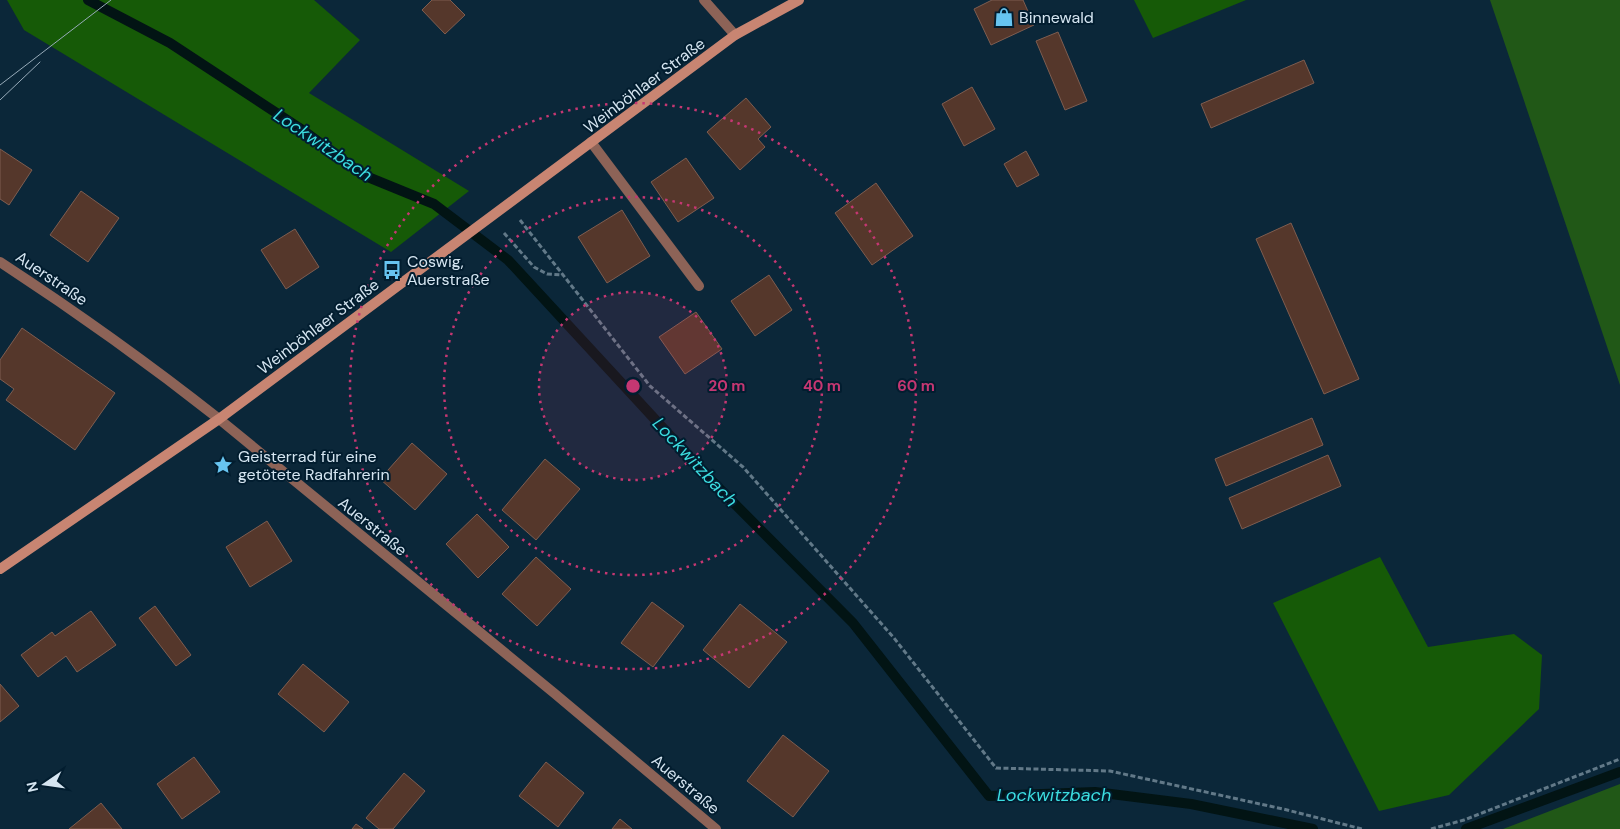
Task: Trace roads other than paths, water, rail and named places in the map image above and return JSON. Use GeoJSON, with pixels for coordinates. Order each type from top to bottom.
{"type":"FeatureCollection","features":[{"type":"Feature","properties":{"kind":"main road","name":"Weinböhlaer Straße"},"geometry":{"type":"LineString","coordinates":[[0,569],[219,419],[735,35],[799,0]]}},
{"type":"Feature","properties":{"kind":"street"},"geometry":{"type":"LineString","coordinates":[[704,0],[735,35]]}},
{"type":"Feature","properties":{"kind":"street"},"geometry":{"type":"LineString","coordinates":[[591,142],[698,286]]}},
{"type":"Feature","properties":{"kind":"street","name":"Auerstraße"},"geometry":{"type":"LineString","coordinates":[[0,262],[69,308],[171,381],[219,419],[554,693],[716,829]]}},
{"type":"Feature","properties":{"kind":"waterway","name":"Lockwitzbach"},"geometry":{"type":"LineString","coordinates":[[88,0],[170,43],[304,131],[363,175],[434,204],[508,260],[710,479],[853,623],[989,796],[1095,792],[1191,804],[1313,829]]}},
{"type":"Feature","properties":{"kind":"waterway","name":"Lockwitzbach"},"geometry":{"type":"LineString","coordinates":[[1466,829],[1620,772]]}},
{"type":"Feature","properties":{"kind":"tram line"},"geometry":{"type":"LineString","coordinates":[[0,85],[111,0]]}},
{"type":"Feature","properties":{"kind":"tram line"},"geometry":{"type":"LineString","coordinates":[[0,100],[40,62]]}},
{"type":"Feature","properties":{"kind":"place","name":"Binnewald"},"geometry":{"type":"Point","coordinates":[1004,17]}},
{"type":"Feature","properties":{"kind":"place","name":"Coswig, Auerstraße"},"geometry":{"type":"Point","coordinates":[392,270]}},
{"type":"Feature","properties":{"kind":"place","name":"Geisterrad für eine getötete Radfahrerin"},"geometry":{"type":"Point","coordinates":[223,465]}}]}
